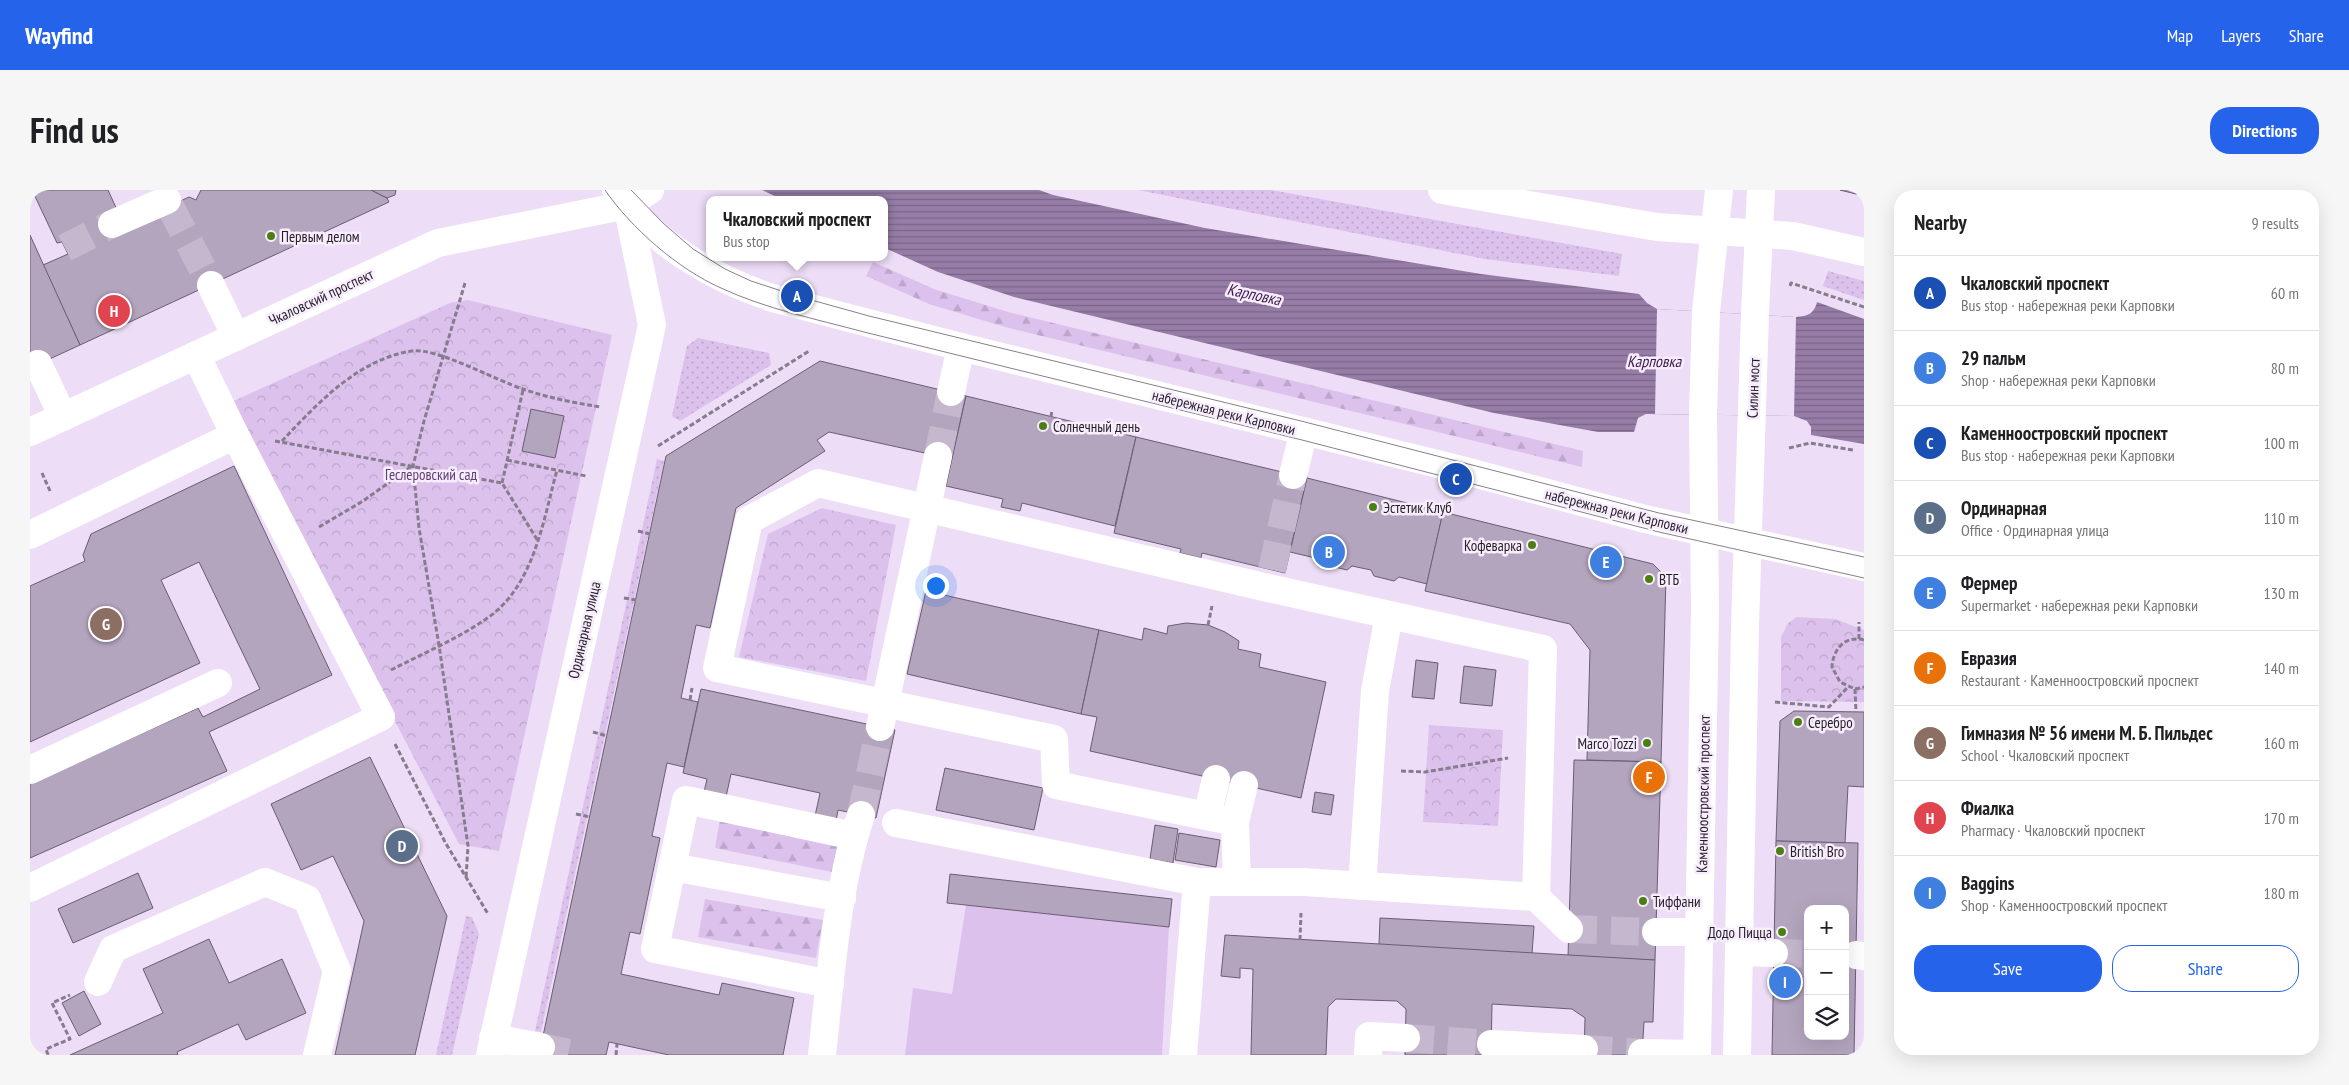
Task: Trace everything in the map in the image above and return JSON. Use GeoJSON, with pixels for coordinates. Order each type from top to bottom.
{"type":"FeatureCollection","features":[{"type":"Feature","properties":{"kind":"street"},"geometry":{"type":"LineString","coordinates":[[626,195],[650,190]]}},
{"type":"Feature","properties":{"kind":"street"},"geometry":{"type":"LineString","coordinates":[[1442,190],[1489,194],[1657,226],[1793,236],[1864,252]]}},
{"type":"Feature","properties":{"kind":"street"},"geometry":{"type":"LineString","coordinates":[[1705,533],[1703,415],[1706,312],[1719,190]]}},
{"type":"Feature","properties":{"kind":"street"},"geometry":{"type":"LineString","coordinates":[[1758,234],[1761,190]]}},
{"type":"Feature","properties":{"kind":"street","name":"Чкаловский проспект"},"geometry":{"type":"LineString","coordinates":[[30,432],[438,243],[626,195]]}},
{"type":"Feature","properties":{"kind":"street","name":"набережная реки Карповки"},"geometry":{"type":"LineString","coordinates":[[626,195],[685,256],[722,278],[748,290],[848,319],[1304,431],[1705,533],[1864,567]]}},
{"type":"Feature","properties":{"kind":"street","name":"Ординарная улица"},"geometry":{"type":"LineString","coordinates":[[492,1047],[652,325],[626,195]]}},
{"type":"Feature","properties":{"kind":"street"},"geometry":{"type":"LineString","coordinates":[[112,224],[167,198]]}},
{"type":"Feature","properties":{"kind":"street","name":"Силин мост"},"geometry":{"type":"LineString","coordinates":[[1748,542],[1758,234]]}},
{"type":"Feature","properties":{"kind":"street"},"geometry":{"type":"LineString","coordinates":[[211,285],[236,336]]}},
{"type":"Feature","properties":{"kind":"street"},"geometry":{"type":"LineString","coordinates":[[951,392],[961,347]]}},
{"type":"Feature","properties":{"kind":"street"},"geometry":{"type":"LineString","coordinates":[[30,888],[381,717],[234,435],[196,355]]}},
{"type":"Feature","properties":{"kind":"street"},"geometry":{"type":"LineString","coordinates":[[38,364],[63,417]]}},
{"type":"Feature","properties":{"kind":"street"},"geometry":{"type":"LineString","coordinates":[[1294,475],[1304,431]]}},
{"type":"Feature","properties":{"kind":"street"},"geometry":{"type":"LineString","coordinates":[[30,535],[234,435]]}},
{"type":"Feature","properties":{"kind":"street"},"geometry":{"type":"LineString","coordinates":[[883,715],[938,456]]}},
{"type":"Feature","properties":{"kind":"street"},"geometry":{"type":"LineString","coordinates":[[1235,822],[1056,785],[1054,739],[883,715],[717,668],[749,520],[818,483],[1270,579],[1389,616],[1543,649],[1536,897]]}},
{"type":"Feature","properties":{"kind":"street","name":"Каменноостровский проспект"},"geometry":{"type":"LineString","coordinates":[[1697,1054],[1705,533]]}},
{"type":"Feature","properties":{"kind":"street"},"geometry":{"type":"LineString","coordinates":[[1737,1055],[1748,542]]}},
{"type":"Feature","properties":{"kind":"street"},"geometry":{"type":"LineString","coordinates":[[1362,886],[1375,691],[1389,616]]}},
{"type":"Feature","properties":{"kind":"street"},"geometry":{"type":"LineString","coordinates":[[30,770],[218,683]]}},
{"type":"Feature","properties":{"kind":"street"},"geometry":{"type":"LineString","coordinates":[[1207,816],[1216,779]]}},
{"type":"Feature","properties":{"kind":"street"},"geometry":{"type":"LineString","coordinates":[[1237,882],[1235,822],[1244,785]]}},
{"type":"Feature","properties":{"kind":"street"},"geometry":{"type":"LineString","coordinates":[[822,1055],[842,898],[858,825],[686,800],[656,949],[830,984]]}},
{"type":"Feature","properties":{"kind":"street"},"geometry":{"type":"LineString","coordinates":[[896,823],[1197,882],[1303,882],[1536,897],[1569,929]]}},
{"type":"Feature","properties":{"kind":"street"},"geometry":{"type":"LineString","coordinates":[[672,867],[842,898]]}},
{"type":"Feature","properties":{"kind":"street"},"geometry":{"type":"LineString","coordinates":[[98,982],[113,949],[265,882],[307,899],[337,971],[317,1055]]}},
{"type":"Feature","properties":{"kind":"street"},"geometry":{"type":"LineString","coordinates":[[1183,1055],[1197,882]]}},
{"type":"Feature","properties":{"kind":"street"},"geometry":{"type":"LineString","coordinates":[[1656,932],[1700,932]]}},
{"type":"Feature","properties":{"kind":"street"},"geometry":{"type":"LineString","coordinates":[[1739,952],[1774,953]]}},
{"type":"Feature","properties":{"kind":"street"},"geometry":{"type":"LineString","coordinates":[[1368,1055],[1369,1036],[1406,1038]]}},
{"type":"Feature","properties":{"kind":"street"},"geometry":{"type":"LineString","coordinates":[[1491,1044],[1584,1049]]}},
{"type":"Feature","properties":{"kind":"street"},"geometry":{"type":"LineString","coordinates":[[492,1047],[541,1048]]}},
{"type":"Feature","properties":{"kind":"street"},"geometry":{"type":"LineString","coordinates":[[1642,1053],[1697,1054]]}},
{"type":"Feature","properties":{"kind":"path"},"geometry":{"type":"LineString","coordinates":[[466,283],[443,356],[413,466],[419,528],[439,645],[468,846],[466,878]]}},
{"type":"Feature","properties":{"kind":"path"},"geometry":{"type":"LineString","coordinates":[[1789,291],[1791,283],[1864,307]]}},
{"type":"Feature","properties":{"kind":"path"},"geometry":{"type":"LineString","coordinates":[[282,442],[331,393],[356,374],[381,360],[413,350],[443,356],[523,390],[602,408]]}},
{"type":"Feature","properties":{"kind":"path"},"geometry":{"type":"LineString","coordinates":[[656,448],[809,351]]}},
{"type":"Feature","properties":{"kind":"path"},"geometry":{"type":"LineString","coordinates":[[523,390],[502,483],[538,541]]}},
{"type":"Feature","properties":{"kind":"path"},"geometry":{"type":"LineString","coordinates":[[1051,416],[1052,410]]}},
{"type":"Feature","properties":{"kind":"path"},"geometry":{"type":"LineString","coordinates":[[234,435],[282,442],[502,483]]}},
{"type":"Feature","properties":{"kind":"path"},"geometry":{"type":"LineString","coordinates":[[1789,448],[1810,443],[1853,450]]}},
{"type":"Feature","properties":{"kind":"path"},"geometry":{"type":"LineString","coordinates":[[507,460],[587,476]]}},
{"type":"Feature","properties":{"kind":"path"},"geometry":{"type":"LineString","coordinates":[[291,544],[363,501],[413,466]]}},
{"type":"Feature","properties":{"kind":"path"},"geometry":{"type":"LineString","coordinates":[[364,684],[487,618],[509,596],[527,568],[538,541],[557,470]]}},
{"type":"Feature","properties":{"kind":"path"},"geometry":{"type":"LineString","coordinates":[[637,531],[650,534]]}},
{"type":"Feature","properties":{"kind":"path"},"geometry":{"type":"LineString","coordinates":[[622,597],[636,600]]}},
{"type":"Feature","properties":{"kind":"path"},"geometry":{"type":"LineString","coordinates":[[1859,638],[1860,622]]}},
{"type":"Feature","properties":{"kind":"path"},"geometry":{"type":"LineString","coordinates":[[1864,640],[1859,638],[1850,639],[1842,644],[1833,658],[1835,675],[1840,682],[1855,689],[1864,688]]}},
{"type":"Feature","properties":{"kind":"path"},"geometry":{"type":"LineString","coordinates":[[1770,702],[1829,707],[1848,687]]}},
{"type":"Feature","properties":{"kind":"path"},"geometry":{"type":"LineString","coordinates":[[1855,689],[1856,712]]}},
{"type":"Feature","properties":{"kind":"path"},"geometry":{"type":"LineString","coordinates":[[381,717],[446,842],[489,917]]}},
{"type":"Feature","properties":{"kind":"path"},"geometry":{"type":"LineString","coordinates":[[593,732],[607,736]]}},
{"type":"Feature","properties":{"kind":"path"},"geometry":{"type":"LineString","coordinates":[[1370,769],[1426,772],[1502,758],[1540,759]]}},
{"type":"Feature","properties":{"kind":"path"},"geometry":{"type":"LineString","coordinates":[[575,813],[590,817]]}},
{"type":"Feature","properties":{"kind":"path"},"geometry":{"type":"LineString","coordinates":[[48,1055],[46,1050],[70,1039],[52,1003],[98,982]]}},
{"type":"Feature","properties":{"kind":"path"},"geometry":{"type":"LineString","coordinates":[[616,1055],[617,1044]]}},
{"type":"Feature","properties":{"kind":"green space"},"geometry":{"type":"Polygon","coordinates":[[[1138,190],[1271,190],[1622,254],[1619,276],[1485,259],[1138,190]]]}},
{"type":"Feature","properties":{"kind":"green space"},"geometry":{"type":"Polygon","coordinates":[[[873,262],[934,289],[1008,312],[1583,451],[1582,467],[1005,327],[929,304],[866,276],[873,262]]]}},
{"type":"Feature","properties":{"kind":"green space"},"geometry":{"type":"Polygon","coordinates":[[[1828,271],[1864,281],[1864,300],[1823,286],[1828,271]]]}},
{"type":"Feature","properties":{"kind":"green space","name":"Геслеровский сад"},"geometry":{"type":"Polygon","coordinates":[[[468,300],[612,335],[499,851],[459,844],[229,403],[450,303],[468,300]]]}},
{"type":"Feature","properties":{"kind":"green space"},"geometry":{"type":"Polygon","coordinates":[[[698,338],[769,353],[771,365],[680,421],[672,416],[687,346],[698,338]]]}},
{"type":"Feature","properties":{"kind":"green space"},"geometry":{"type":"Polygon","coordinates":[[[657,459],[664,461],[541,1032],[535,1031],[657,459]]]}},
{"type":"Feature","properties":{"kind":"green space"},"geometry":{"type":"Polygon","coordinates":[[[822,508],[896,525],[866,681],[739,657],[768,534],[822,508]]]}},
{"type":"Feature","properties":{"kind":"green space"},"geometry":{"type":"Polygon","coordinates":[[[1797,617],[1835,619],[1864,630],[1864,702],[1781,701],[1781,637],[1788,623],[1797,617]]]}},
{"type":"Feature","properties":{"kind":"green space"},"geometry":{"type":"Polygon","coordinates":[[[1429,725],[1503,730],[1498,826],[1423,822],[1429,725]]]}},
{"type":"Feature","properties":{"kind":"green space"},"geometry":{"type":"Polygon","coordinates":[[[720,819],[838,842],[832,872],[715,848],[720,819]]]}},
{"type":"Feature","properties":{"kind":"green space"},"geometry":{"type":"Polygon","coordinates":[[[705,899],[823,920],[816,958],[698,937],[705,899]]]}},
{"type":"Feature","properties":{"kind":"green space"},"geometry":{"type":"Polygon","coordinates":[[[966,905],[1169,927],[1162,1055],[905,1055],[913,988],[952,994],[966,905]]]}},
{"type":"Feature","properties":{"kind":"green space"},"geometry":{"type":"Polygon","coordinates":[[[466,916],[472,917],[479,934],[452,1055],[436,1055],[466,916]]]}},
{"type":"Feature","properties":{"kind":"water","name":"Карповка"},"geometry":{"type":"Polygon","coordinates":[[[762,190],[1039,190],[1053,195],[1205,228],[1481,274],[1639,294],[1647,303],[1657,309],[1796,317],[1810,314],[1817,302],[1864,319],[1864,444],[1811,435],[1811,427],[1807,421],[1794,416],[1646,414],[1638,418],[1634,432],[1598,432],[1494,413],[1014,297],[938,272],[888,249],[888,196],[775,196],[762,190]]]}},
{"type":"Feature","properties":{"kind":"pier"},"geometry":{"type":"Polygon","coordinates":[[[1657,309],[1796,317],[1794,416],[1655,414],[1657,309]]]}},
{"type":"Feature","properties":{"kind":"building"},"geometry":{"type":"Polygon","coordinates":[[[32,190],[108,190],[118,212],[170,206],[189,197],[196,200],[201,190],[371,190],[387,198],[389,202],[80,345],[43,265],[68,254],[62,242],[57,243],[32,190]]]}},
{"type":"Feature","properties":{"kind":"building"},"geometry":{"type":"Polygon","coordinates":[[[371,190],[396,190],[395,195],[387,198],[371,190]]]}},
{"type":"Feature","properties":{"kind":"building"},"geometry":{"type":"Polygon","coordinates":[[[1840,190],[1864,190],[1864,196],[1840,190]]]}},
{"type":"Feature","properties":{"kind":"building"},"geometry":{"type":"Polygon","coordinates":[[[30,235],[80,345],[30,368],[30,235]]]}},
{"type":"Feature","properties":{"kind":"building"},"geometry":{"type":"Polygon","coordinates":[[[820,361],[966,396],[952,459],[829,432],[817,440],[825,451],[736,508],[710,628],[696,625],[681,698],[698,702],[684,767],[667,763],[652,836],[660,838],[640,934],[630,932],[621,974],[719,995],[722,983],[794,998],[783,1055],[669,1055],[609,1042],[606,1055],[539,1055],[666,456],[820,361]]]}},
{"type":"Feature","properties":{"kind":"building"},"geometry":{"type":"Polygon","coordinates":[[[966,396],[1136,437],[1115,526],[1022,503],[1020,511],[1001,507],[1003,499],[946,486],[966,396]]]}},
{"type":"Feature","properties":{"kind":"building"},"geometry":{"type":"Polygon","coordinates":[[[531,409],[564,416],[555,458],[522,451],[531,409]]]}},
{"type":"Feature","properties":{"kind":"building"},"geometry":{"type":"Polygon","coordinates":[[[1136,437],[1307,478],[1285,573],[1202,553],[1201,558],[1180,553],[1181,549],[1114,533],[1136,437]]]}},
{"type":"Feature","properties":{"kind":"building"},"geometry":{"type":"Polygon","coordinates":[[[234,466],[332,675],[209,732],[227,771],[30,858],[30,784],[198,708],[203,717],[260,689],[199,562],[161,580],[200,663],[30,742],[30,586],[85,561],[83,555],[91,534],[234,466]]]}},
{"type":"Feature","properties":{"kind":"building"},"geometry":{"type":"Polygon","coordinates":[[[1307,478],[1443,512],[1427,584],[1399,577],[1394,581],[1374,576],[1371,570],[1352,566],[1347,570],[1327,565],[1324,560],[1290,552],[1307,478]]]}},
{"type":"Feature","properties":{"kind":"building"},"geometry":{"type":"Polygon","coordinates":[[[1443,512],[1653,564],[1666,577],[1661,762],[1587,760],[1590,650],[1570,624],[1425,591],[1443,512]]]}},
{"type":"Feature","properties":{"kind":"building"},"geometry":{"type":"Polygon","coordinates":[[[926,591],[1099,630],[1081,714],[907,674],[926,591]]]}},
{"type":"Feature","properties":{"kind":"building"},"geometry":{"type":"Polygon","coordinates":[[[1186,623],[1208,625],[1225,632],[1239,641],[1238,649],[1261,654],[1259,667],[1326,682],[1301,798],[1090,751],[1097,717],[1081,714],[1099,630],[1142,640],[1144,628],[1167,634],[1168,626],[1186,623]]]}},
{"type":"Feature","properties":{"kind":"building"},"geometry":{"type":"Polygon","coordinates":[[[1416,660],[1438,663],[1434,699],[1412,697],[1416,660]]]}},
{"type":"Feature","properties":{"kind":"building"},"geometry":{"type":"Polygon","coordinates":[[[1464,666],[1496,670],[1492,706],[1460,703],[1464,666]]]}},
{"type":"Feature","properties":{"kind":"building"},"geometry":{"type":"Polygon","coordinates":[[[701,689],[895,730],[876,818],[838,810],[836,821],[815,816],[820,793],[731,774],[726,797],[704,792],[707,779],[683,773],[701,689]]]}},
{"type":"Feature","properties":{"kind":"building"},"geometry":{"type":"Polygon","coordinates":[[[1794,711],[1864,712],[1864,787],[1848,786],[1845,843],[1776,841],[1780,721],[1794,711]]]}},
{"type":"Feature","properties":{"kind":"building"},"geometry":{"type":"Polygon","coordinates":[[[370,757],[447,916],[415,1055],[335,1055],[364,921],[333,856],[301,870],[271,804],[370,757]]]}},
{"type":"Feature","properties":{"kind":"building"},"geometry":{"type":"Polygon","coordinates":[[[1574,760],[1661,762],[1655,960],[1568,957],[1574,760]]]}},
{"type":"Feature","properties":{"kind":"building"},"geometry":{"type":"Polygon","coordinates":[[[945,768],[1043,788],[1034,830],[936,810],[945,768]]]}},
{"type":"Feature","properties":{"kind":"building"},"geometry":{"type":"Polygon","coordinates":[[[1315,792],[1334,795],[1331,815],[1312,812],[1315,792]]]}},
{"type":"Feature","properties":{"kind":"building"},"geometry":{"type":"Polygon","coordinates":[[[1155,825],[1178,829],[1173,863],[1150,859],[1155,825]]]}},
{"type":"Feature","properties":{"kind":"building"},"geometry":{"type":"Polygon","coordinates":[[[1179,833],[1220,840],[1216,867],[1175,860],[1179,833]]]}},
{"type":"Feature","properties":{"kind":"building"},"geometry":{"type":"Polygon","coordinates":[[[1776,841],[1858,843],[1854,1055],[1772,1055],[1776,841]]]}},
{"type":"Feature","properties":{"kind":"building"},"geometry":{"type":"Polygon","coordinates":[[[138,873],[153,908],[73,943],[58,909],[138,873]]]}},
{"type":"Feature","properties":{"kind":"building"},"geometry":{"type":"Polygon","coordinates":[[[950,874],[1172,899],[1169,927],[947,903],[950,874]]]}},
{"type":"Feature","properties":{"kind":"building"},"geometry":{"type":"Polygon","coordinates":[[[1380,918],[1534,926],[1532,954],[1379,945],[1380,918]]]}},
{"type":"Feature","properties":{"kind":"building"},"geometry":{"type":"Polygon","coordinates":[[[1225,935],[1655,960],[1653,1022],[1644,1022],[1642,1055],[1584,1055],[1585,1018],[1572,1009],[1492,1004],[1491,1055],[1405,1055],[1406,1009],[1397,1001],[1336,999],[1328,1007],[1326,1055],[1251,1055],[1253,969],[1240,968],[1240,978],[1221,976],[1225,935]]]}},
{"type":"Feature","properties":{"kind":"building"},"geometry":{"type":"Polygon","coordinates":[[[209,939],[229,983],[282,959],[306,1013],[246,1040],[238,1024],[177,1052],[178,1055],[70,1055],[163,1013],[143,969],[209,939]]]}},
{"type":"Feature","properties":{"kind":"building"},"geometry":{"type":"Polygon","coordinates":[[[84,991],[101,1024],[79,1036],[62,1003],[84,991]]]}},
{"type":"Feature","properties":{"kind":"tunnel"},"geometry":{"type":"LineString","coordinates":[[170,206],[211,285]]}},
{"type":"Feature","properties":{"kind":"tunnel"},"geometry":{"type":"LineString","coordinates":[[65,248],[112,224]]}},
{"type":"Feature","properties":{"kind":"tunnel"},"geometry":{"type":"LineString","coordinates":[[938,456],[951,392]]}},
{"type":"Feature","properties":{"kind":"tunnel"},"geometry":{"type":"LineString","coordinates":[[1272,570],[1293,475]]}},
{"type":"Feature","properties":{"kind":"tunnel"},"geometry":{"type":"LineString","coordinates":[[861,815],[880,727]]}},
{"type":"Feature","properties":{"kind":"tunnel"},"geometry":{"type":"LineString","coordinates":[[1569,929],[1656,932]]}},
{"type":"Feature","properties":{"kind":"tunnel"},"geometry":{"type":"LineString","coordinates":[[1774,953],[1804,954]]}},
{"type":"Feature","properties":{"kind":"tunnel"},"geometry":{"type":"LineString","coordinates":[[1406,1038],[1491,1044]]}},
{"type":"Feature","properties":{"kind":"tunnel"},"geometry":{"type":"LineString","coordinates":[[541,1047],[578,1055]]}},
{"type":"Feature","properties":{"kind":"tunnel"},"geometry":{"type":"LineString","coordinates":[[1584,1049],[1642,1053]]}},
{"type":"Feature","properties":{"kind":"tram line"},"geometry":{"type":"LineString","coordinates":[[605,190],[628,219],[672,259],[721,288],[773,308],[1302,440],[1659,532],[1864,578]]}},
{"type":"Feature","properties":{"kind":"tram line"},"geometry":{"type":"LineString","coordinates":[[631,190],[663,223],[693,249],[706,257]]}},
{"type":"Feature","properties":{"kind":"tram line"},"geometry":{"type":"LineString","coordinates":[[712,261],[751,281],[869,316],[1301,421],[1659,513],[1864,557]]}},
{"type":"Feature","properties":{"kind":"place","name":"Первым делом"},"geometry":{"type":"Point","coordinates":[271,236]}},
{"type":"Feature","properties":{"kind":"place","name":"Чкаловский проспект"},"geometry":{"type":"Point","coordinates":[797,296]}},
{"type":"Feature","properties":{"kind":"place","name":"Фиалка"},"geometry":{"type":"Point","coordinates":[114,311]}},
{"type":"Feature","properties":{"kind":"place","name":"Солнечный день"},"geometry":{"type":"Point","coordinates":[1043,426]}},
{"type":"Feature","properties":{"kind":"place","name":"Каменноостровский проспект"},"geometry":{"type":"Point","coordinates":[1456,479]}},
{"type":"Feature","properties":{"kind":"place","name":"Эстетик Клуб"},"geometry":{"type":"Point","coordinates":[1373,507]}},
{"type":"Feature","properties":{"kind":"place","name":"Кофеварка"},"geometry":{"type":"Point","coordinates":[1532,545]}},
{"type":"Feature","properties":{"kind":"place","name":"29 пальм"},"geometry":{"type":"Point","coordinates":[1329,552]}},
{"type":"Feature","properties":{"kind":"place","name":"Фермер"},"geometry":{"type":"Point","coordinates":[1606,562]}},
{"type":"Feature","properties":{"kind":"place","name":"ВТБ"},"geometry":{"type":"Point","coordinates":[1649,579]}},
{"type":"Feature","properties":{"kind":"place","name":"Гимназия № 56 имени М. Б. Пильдес"},"geometry":{"type":"Point","coordinates":[106,624]}},
{"type":"Feature","properties":{"kind":"place","name":"Серебро"},"geometry":{"type":"Point","coordinates":[1798,722]}},
{"type":"Feature","properties":{"kind":"place","name":"Marco Tozzi"},"geometry":{"type":"Point","coordinates":[1647,743]}},
{"type":"Feature","properties":{"kind":"place","name":"Евразия"},"geometry":{"type":"Point","coordinates":[1649,777]}},
{"type":"Feature","properties":{"kind":"place","name":"Ординарная"},"geometry":{"type":"Point","coordinates":[402,846]}},
{"type":"Feature","properties":{"kind":"place","name":"British Bro"},"geometry":{"type":"Point","coordinates":[1780,851]}},
{"type":"Feature","properties":{"kind":"place","name":"Тиффани"},"geometry":{"type":"Point","coordinates":[1643,901]}},
{"type":"Feature","properties":{"kind":"place","name":"Додо Пицца"},"geometry":{"type":"Point","coordinates":[1782,932]}},
{"type":"Feature","properties":{"kind":"place","name":"Baggins"},"geometry":{"type":"Point","coordinates":[1785,982]}}]}
